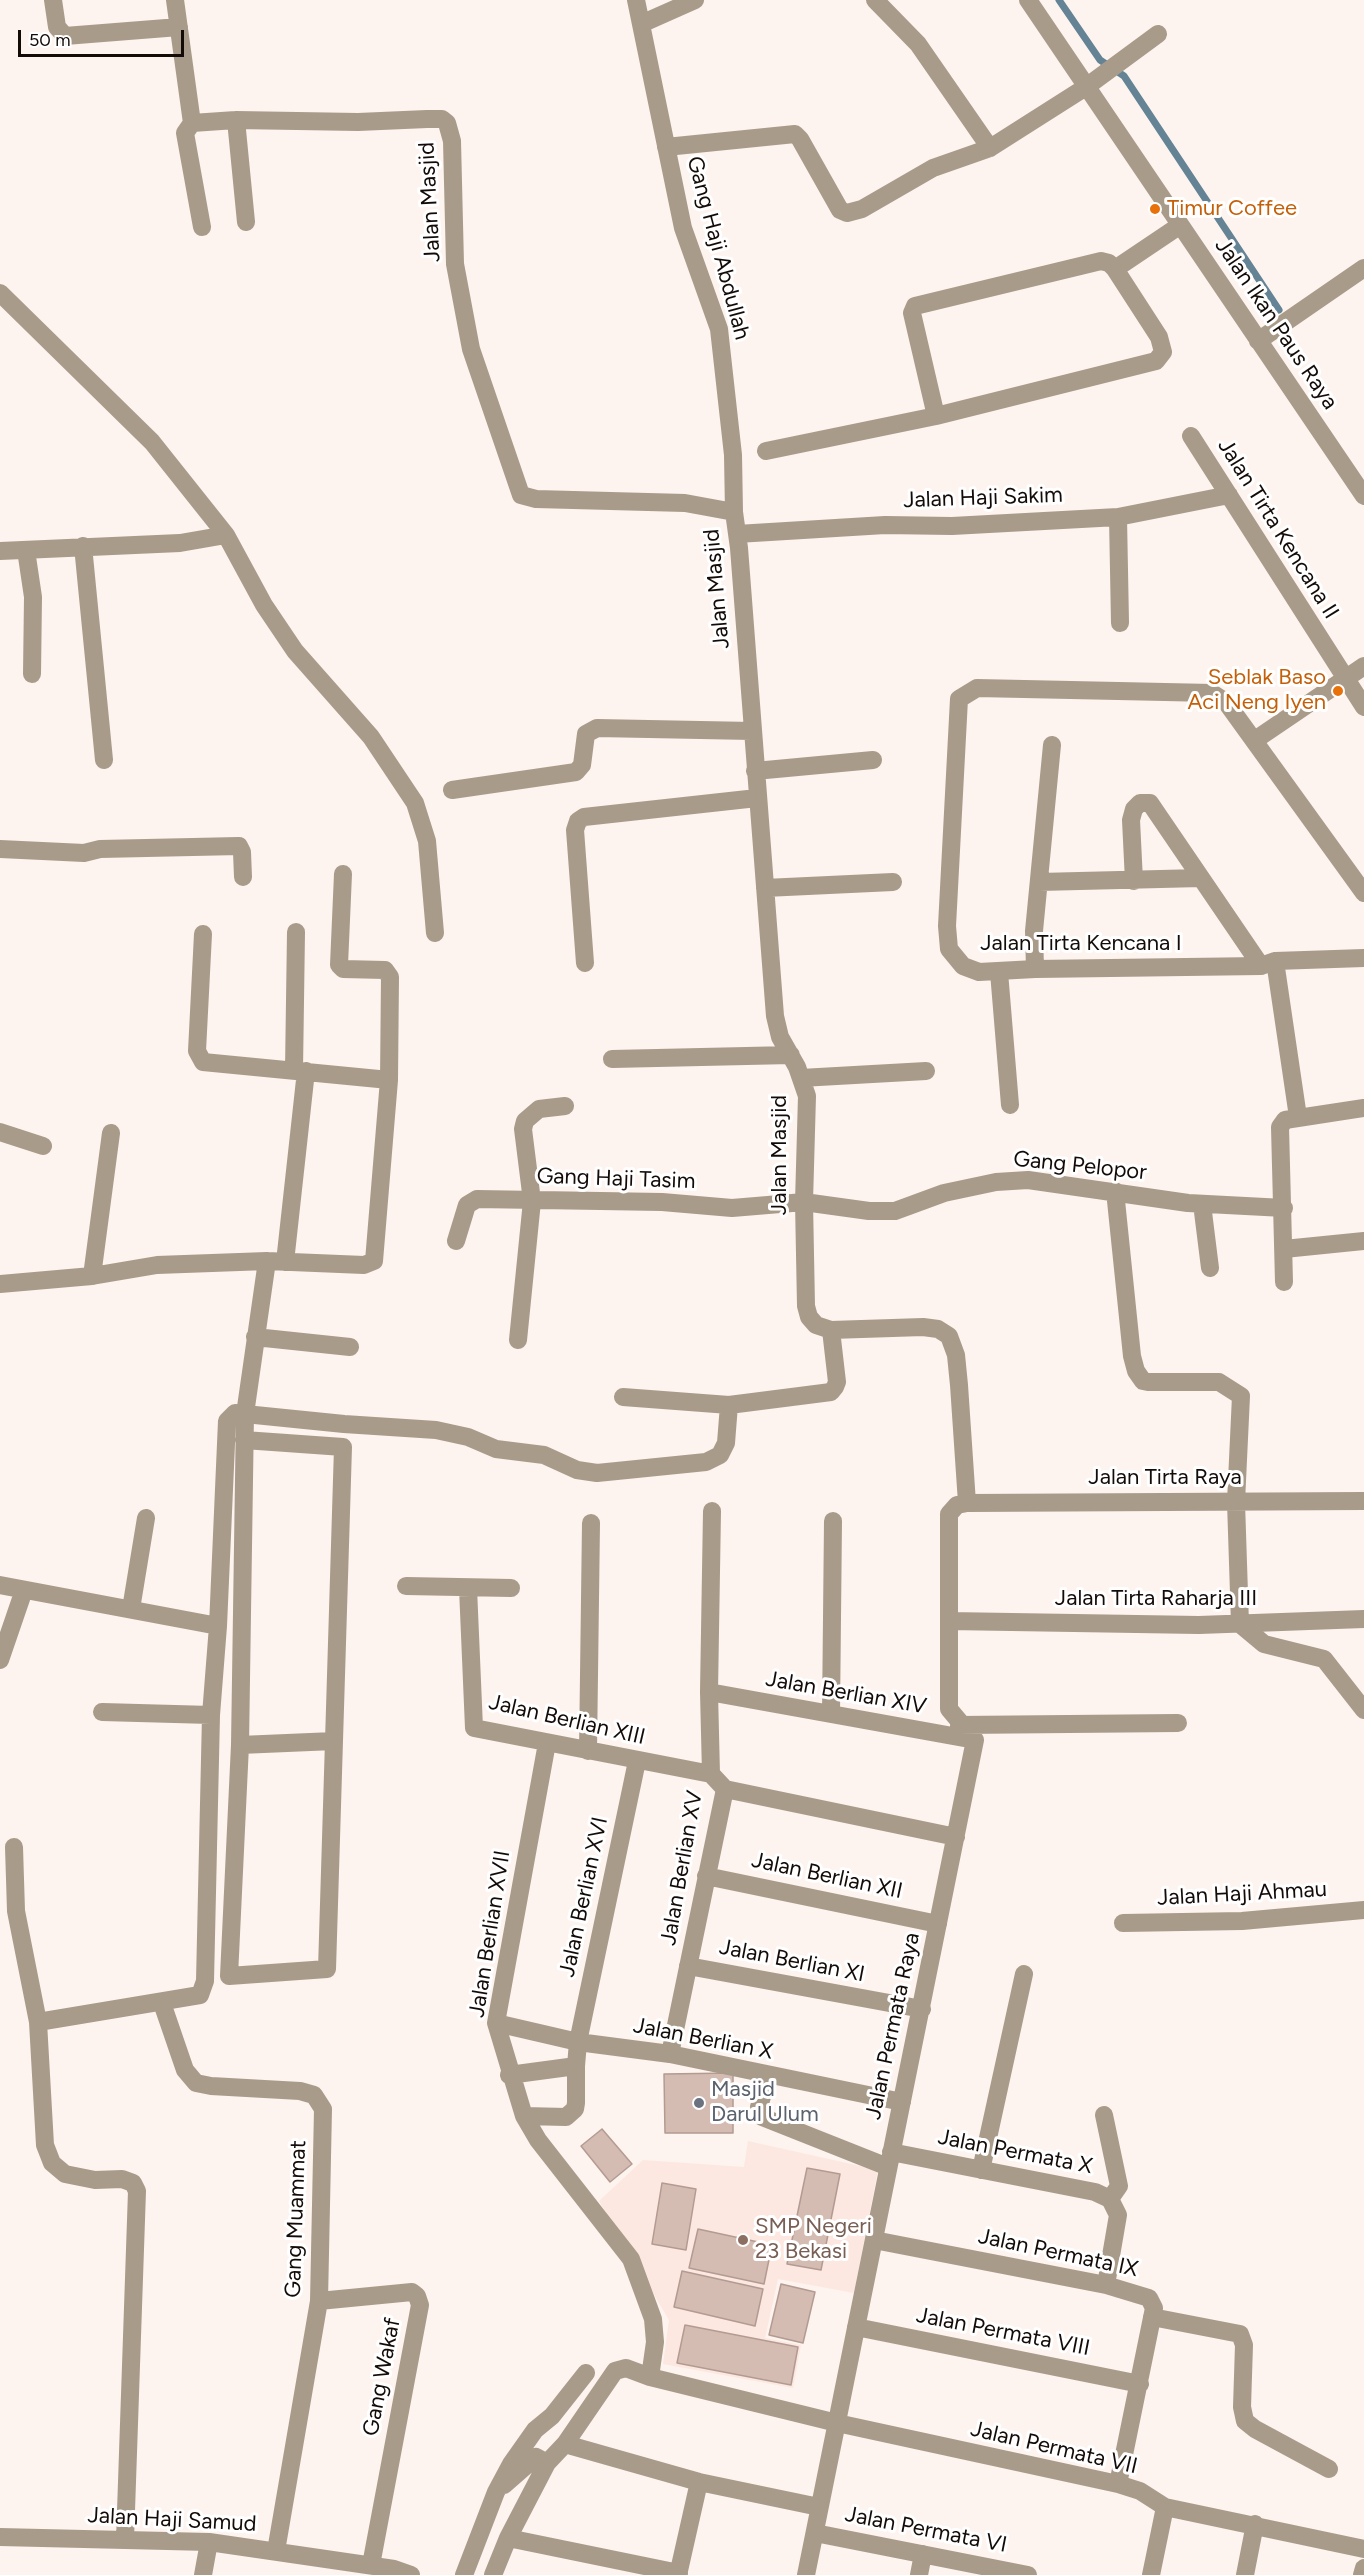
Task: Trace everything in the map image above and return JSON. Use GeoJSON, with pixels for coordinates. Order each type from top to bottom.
{"type":"FeatureCollection","features":[{"type":"Feature","properties":{"kind":"street"},"geometry":{"type":"LineString","coordinates":[[53,0],[57,27],[65,36],[179,27]]}},
{"type":"Feature","properties":{"kind":"street"},"geometry":{"type":"LineString","coordinates":[[175,0],[192,123],[185,133],[202,227]]}},
{"type":"Feature","properties":{"kind":"street","name":"Gang Haji Abdullah"},"geometry":{"type":"LineString","coordinates":[[636,0],[684,228],[718,329],[733,455],[734,512]]}},
{"type":"Feature","properties":{"kind":"street"},"geometry":{"type":"LineString","coordinates":[[641,24],[695,0]]}},
{"type":"Feature","properties":{"kind":"street"},"geometry":{"type":"LineString","coordinates":[[875,0],[918,44],[990,148]]}},
{"type":"Feature","properties":{"kind":"street","name":"Jalan Ikan Paus Raya"},"geometry":{"type":"LineString","coordinates":[[1028,0],[1093,82],[1179,225],[1364,496]]}},
{"type":"Feature","properties":{"kind":"street"},"geometry":{"type":"LineString","coordinates":[[666,147],[795,134],[801,139],[840,210],[847,213],[862,209],[933,168],[990,148],[1093,82],[1158,34]]}},
{"type":"Feature","properties":{"kind":"street","name":"Jalan Masjid"},"geometry":{"type":"LineString","coordinates":[[192,123],[236,120],[358,122],[427,119],[442,120],[447,123],[452,141],[455,264],[471,349],[521,495],[536,499],[685,503],[734,512],[777,1027],[807,1096],[804,1202],[806,1306],[809,1317],[816,1325],[831,1330]]}},
{"type":"Feature","properties":{"kind":"street"},"geometry":{"type":"LineString","coordinates":[[236,120],[246,222]]}},
{"type":"Feature","properties":{"kind":"street"},"geometry":{"type":"LineString","coordinates":[[1115,268],[1179,225]]}},
{"type":"Feature","properties":{"kind":"street"},"geometry":{"type":"LineString","coordinates":[[766,451],[936,416],[1156,361],[1163,352],[1159,337],[1115,268],[1101,261],[915,306],[912,313],[936,416]]}},
{"type":"Feature","properties":{"kind":"street"},"geometry":{"type":"LineString","coordinates":[[1258,341],[1291,318],[1361,276]]}},
{"type":"Feature","properties":{"kind":"street"},"geometry":{"type":"LineString","coordinates":[[0,293],[152,442],[226,535],[264,605],[295,651],[371,737],[415,803],[427,842],[435,933]]}},
{"type":"Feature","properties":{"kind":"street","name":"Jalan Tirta Kencana II"},"geometry":{"type":"LineString","coordinates":[[1191,436],[1364,707]]}},
{"type":"Feature","properties":{"kind":"street","name":"Jalan Haji Sakim"},"geometry":{"type":"LineString","coordinates":[[737,534],[885,525],[952,526],[1118,517],[1229,495]]}},
{"type":"Feature","properties":{"kind":"street"},"geometry":{"type":"LineString","coordinates":[[1118,517],[1120,623]]}},
{"type":"Feature","properties":{"kind":"street"},"geometry":{"type":"LineString","coordinates":[[0,551],[180,543],[226,535]]}},
{"type":"Feature","properties":{"kind":"street"},"geometry":{"type":"LineString","coordinates":[[83,546],[104,760]]}},
{"type":"Feature","properties":{"kind":"street"},"geometry":{"type":"LineString","coordinates":[[26,550],[33,597],[32,674]]}},
{"type":"Feature","properties":{"kind":"street"},"geometry":{"type":"LineString","coordinates":[[1364,666],[1255,740],[1364,893]]}},
{"type":"Feature","properties":{"kind":"street","name":"Jalan Tirta Kencana I"},"geometry":{"type":"LineString","coordinates":[[1255,740],[1226,702],[1212,693],[977,688],[959,699],[947,937],[954,957],[963,966],[979,972],[1268,964],[1364,958]]}},
{"type":"Feature","properties":{"kind":"street"},"geometry":{"type":"LineString","coordinates":[[452,790],[576,772],[582,765],[586,734],[597,728],[752,731]]}},
{"type":"Feature","properties":{"kind":"street"},"geometry":{"type":"LineString","coordinates":[[1035,969],[1034,931],[1052,745]]}},
{"type":"Feature","properties":{"kind":"street"},"geometry":{"type":"LineString","coordinates":[[755,771],[873,760]]}},
{"type":"Feature","properties":{"kind":"street"},"geometry":{"type":"LineString","coordinates":[[585,963],[575,830],[578,821],[584,818],[757,798]]}},
{"type":"Feature","properties":{"kind":"street"},"geometry":{"type":"LineString","coordinates":[[1134,881],[1131,820],[1134,809],[1140,803],[1150,803],[1202,878],[1268,964],[1298,1117]]}},
{"type":"Feature","properties":{"kind":"street"},"geometry":{"type":"LineString","coordinates":[[0,849],[84,853],[100,849],[239,846],[242,852],[243,878]]}},
{"type":"Feature","properties":{"kind":"street"},"geometry":{"type":"LineString","coordinates":[[0,1284],[92,1276],[156,1265],[276,1261],[364,1266],[374,1261],[389,1080],[390,977],[385,970],[343,969],[339,965],[343,874]]}},
{"type":"Feature","properties":{"kind":"street"},"geometry":{"type":"LineString","coordinates":[[1039,882],[1202,878]]}},
{"type":"Feature","properties":{"kind":"street"},"geometry":{"type":"LineString","coordinates":[[765,888],[893,882]]}},
{"type":"Feature","properties":{"kind":"street"},"geometry":{"type":"LineString","coordinates":[[244,1440],[343,1446],[327,1969],[229,1976],[240,1744],[244,1413],[255,1337],[276,1261],[300,1071],[296,932]]}},
{"type":"Feature","properties":{"kind":"street"},"geometry":{"type":"LineString","coordinates":[[203,934],[199,1057],[203,1062],[389,1080]]}},
{"type":"Feature","properties":{"kind":"street"},"geometry":{"type":"LineString","coordinates":[[999,972],[1010,1106]]}},
{"type":"Feature","properties":{"kind":"street"},"geometry":{"type":"LineString","coordinates":[[612,1059],[791,1055]]}},
{"type":"Feature","properties":{"kind":"street"},"geometry":{"type":"LineString","coordinates":[[801,1078],[926,1071]]}},
{"type":"Feature","properties":{"kind":"street"},"geometry":{"type":"LineString","coordinates":[[518,1340],[532,1201],[524,1141],[525,1121],[539,1109],[566,1106]]}},
{"type":"Feature","properties":{"kind":"street"},"geometry":{"type":"LineString","coordinates":[[1284,1282],[1284,1208],[1280,1127],[1285,1120],[1298,1117],[1364,1108]]}},
{"type":"Feature","properties":{"kind":"street"},"geometry":{"type":"LineString","coordinates":[[0,1132],[43,1146]]}},
{"type":"Feature","properties":{"kind":"street"},"geometry":{"type":"LineString","coordinates":[[92,1276],[111,1133]]}},
{"type":"Feature","properties":{"kind":"street","name":"Gang Pelopor"},"geometry":{"type":"LineString","coordinates":[[804,1202],[869,1211],[894,1211],[944,1193],[996,1182],[1029,1180],[1202,1204],[1284,1208]]}},
{"type":"Feature","properties":{"kind":"street"},"geometry":{"type":"LineString","coordinates":[[1115,1191],[1132,1356],[1136,1371],[1143,1381],[1148,1382],[1219,1382],[1241,1396],[1236,1502],[1240,1624],[1264,1644],[1324,1659],[1364,1710]]}},
{"type":"Feature","properties":{"kind":"street","name":"Gang Haji Tasim"},"geometry":{"type":"LineString","coordinates":[[456,1241],[467,1205],[472,1200],[662,1202],[732,1208],[804,1202]]}},
{"type":"Feature","properties":{"kind":"street"},"geometry":{"type":"LineString","coordinates":[[1202,1204],[1210,1268]]}},
{"type":"Feature","properties":{"kind":"street"},"geometry":{"type":"LineString","coordinates":[[1284,1249],[1364,1241]]}},
{"type":"Feature","properties":{"kind":"street"},"geometry":{"type":"LineString","coordinates":[[623,1397],[729,1405],[831,1392],[837,1382],[831,1330],[923,1327],[938,1329],[949,1336],[956,1355],[959,1384],[966,1503],[957,1504],[950,1514],[949,1709],[959,1725],[975,1740]]}},
{"type":"Feature","properties":{"kind":"street"},"geometry":{"type":"LineString","coordinates":[[255,1337],[350,1347]]}},
{"type":"Feature","properties":{"kind":"street"},"geometry":{"type":"LineString","coordinates":[[38,2022],[200,1995],[205,1982],[211,1715],[218,1626],[227,1421],[235,1413],[436,1430],[468,1437],[496,1449],[544,1455],[577,1470],[597,1473],[706,1462],[720,1455],[726,1443],[729,1405]]}},
{"type":"Feature","properties":{"kind":"street","name":"Jalan Tirta Raya"},"geometry":{"type":"LineString","coordinates":[[966,1503],[1364,1501]]}},
{"type":"Feature","properties":{"kind":"street","name":"Jalan Berlian XV"},"geometry":{"type":"LineString","coordinates":[[670,2054],[725,1789],[711,1774],[709,1692],[712,1511]]}},
{"type":"Feature","properties":{"kind":"street"},"geometry":{"type":"LineString","coordinates":[[131,1609],[146,1518]]}},
{"type":"Feature","properties":{"kind":"street"},"geometry":{"type":"LineString","coordinates":[[831,1714],[833,1521]]}},
{"type":"Feature","properties":{"kind":"street"},"geometry":{"type":"LineString","coordinates":[[588,1751],[591,1523]]}},
{"type":"Feature","properties":{"kind":"street"},"geometry":{"type":"LineString","coordinates":[[0,1585],[218,1626]]}},
{"type":"Feature","properties":{"kind":"street"},"geometry":{"type":"LineString","coordinates":[[406,1586],[511,1588]]}},
{"type":"Feature","properties":{"kind":"street","name":"Jalan Berlian XIII"},"geometry":{"type":"LineString","coordinates":[[468,1588],[474,1728],[711,1774]]}},
{"type":"Feature","properties":{"kind":"street"},"geometry":{"type":"LineString","coordinates":[[0,1660],[24,1590]]}},
{"type":"Feature","properties":{"kind":"street","name":"Jalan Tirta Raharja III"},"geometry":{"type":"LineString","coordinates":[[949,1621],[1240,1624],[1364,1619]]}},
{"type":"Feature","properties":{"kind":"street","name":"Jalan Berlian XIV"},"geometry":{"type":"LineString","coordinates":[[709,1692],[975,1740]]}},
{"type":"Feature","properties":{"kind":"street"},"geometry":{"type":"LineString","coordinates":[[102,1712],[211,1715]]}},
{"type":"Feature","properties":{"kind":"street"},"geometry":{"type":"LineString","coordinates":[[959,1725],[1178,1723]]}},
{"type":"Feature","properties":{"kind":"street","name":"Jalan Permata Raya"},"geometry":{"type":"LineString","coordinates":[[806,2575],[975,1740]]}},
{"type":"Feature","properties":{"kind":"street"},"geometry":{"type":"LineString","coordinates":[[240,1744],[334,1741]]}},
{"type":"Feature","properties":{"kind":"street","name":"Jalan Berlian XVII"},"geometry":{"type":"LineString","coordinates":[[547,1743],[496,2023],[509,2075],[524,2116],[538,2140],[631,2259],[652,2319],[655,2342],[650,2377]]}},
{"type":"Feature","properties":{"kind":"street","name":"Jalan Berlian XVI"},"geometry":{"type":"LineString","coordinates":[[524,2116],[566,2117],[574,2109],[576,2103],[578,2042],[637,1761]]}},
{"type":"Feature","properties":{"kind":"street"},"geometry":{"type":"LineString","coordinates":[[725,1789],[956,1837]]}},
{"type":"Feature","properties":{"kind":"street"},"geometry":{"type":"LineString","coordinates":[[14,1847],[8,1911],[38,2022],[45,2145],[52,2163],[65,2174],[95,2180],[122,2179],[133,2182],[137,2191],[125,2540]]}},
{"type":"Feature","properties":{"kind":"street","name":"Jalan Berlian XII"},"geometry":{"type":"LineString","coordinates":[[706,1876],[938,1924]]}},
{"type":"Feature","properties":{"kind":"street","name":"Jalan Haji Ahmau"},"geometry":{"type":"LineString","coordinates":[[1123,1923],[1242,1921],[1364,1910]]}},
{"type":"Feature","properties":{"kind":"street","name":"Jalan Berlian XI"},"geometry":{"type":"LineString","coordinates":[[688,1966],[922,2010]]}},
{"type":"Feature","properties":{"kind":"street"},"geometry":{"type":"LineString","coordinates":[[981,2170],[1024,1974]]}},
{"type":"Feature","properties":{"kind":"street","name":"Gang Muammat"},"geometry":{"type":"LineString","coordinates":[[162,2002],[185,2070],[196,2083],[211,2086],[300,2091],[314,2095],[323,2109],[319,2301],[276,2551]]}},
{"type":"Feature","properties":{"kind":"street","name":"Jalan Berlian X"},"geometry":{"type":"LineString","coordinates":[[496,2023],[578,2042],[670,2054],[902,2102]]}},
{"type":"Feature","properties":{"kind":"street"},"geometry":{"type":"LineString","coordinates":[[509,2075],[576,2066]]}},
{"type":"Feature","properties":{"kind":"street","name":"Jalan Permata X"},"geometry":{"type":"LineString","coordinates":[[768,2076],[759,2107],[762,2117],[890,2160],[981,2170],[1095,2192],[1110,2199],[1118,2215],[1106,2285]]}},
{"type":"Feature","properties":{"kind":"street"},"geometry":{"type":"LineString","coordinates":[[1104,2115],[1119,2186],[1110,2199]]}},
{"type":"Feature","properties":{"kind":"street","name":"Jalan Permata IX"},"geometry":{"type":"LineString","coordinates":[[874,2240],[1106,2285],[1149,2298],[1153,2302],[1152,2317]]}},
{"type":"Feature","properties":{"kind":"street","name":"Gang Wakaf"},"geometry":{"type":"LineString","coordinates":[[319,2301],[412,2292],[417,2296],[420,2305],[371,2565]]}},
{"type":"Feature","properties":{"kind":"street"},"geometry":{"type":"LineString","coordinates":[[1118,2484],[1152,2317],[1240,2334],[1244,2345],[1242,2408],[1245,2421],[1255,2429],[1329,2469]]}},
{"type":"Feature","properties":{"kind":"street","name":"Jalan Permata VIII"},"geometry":{"type":"LineString","coordinates":[[856,2328],[1140,2384]]}},
{"type":"Feature","properties":{"kind":"street","name":"Jalan Permata VII"},"geometry":{"type":"LineString","coordinates":[[493,2575],[508,2538],[547,2463],[565,2444],[615,2371],[626,2368],[650,2377],[837,2423],[1118,2484],[1140,2492],[1165,2507],[1255,2524],[1364,2549]]}},
{"type":"Feature","properties":{"kind":"street"},"geometry":{"type":"LineString","coordinates":[[464,2575],[496,2492],[511,2463],[535,2430],[552,2416],[586,2373]]}},
{"type":"Feature","properties":{"kind":"street"},"geometry":{"type":"LineString","coordinates":[[565,2444],[699,2481],[819,2507]]}},
{"type":"Feature","properties":{"kind":"street"},"geometry":{"type":"LineString","coordinates":[[496,2492],[536,2457],[547,2463]]}},
{"type":"Feature","properties":{"kind":"street"},"geometry":{"type":"LineString","coordinates":[[508,2538],[678,2574],[699,2481]]}},
{"type":"Feature","properties":{"kind":"street"},"geometry":{"type":"LineString","coordinates":[[1151,2575],[1165,2507]]}},
{"type":"Feature","properties":{"kind":"street"},"geometry":{"type":"LineString","coordinates":[[1245,2575],[1255,2524]]}},
{"type":"Feature","properties":{"kind":"street","name":"Jalan Permata VI"},"geometry":{"type":"LineString","coordinates":[[815,2532],[1028,2575]]}},
{"type":"Feature","properties":{"kind":"street","name":"Jalan Haji Samud"},"geometry":{"type":"LineString","coordinates":[[0,2537],[209,2542],[371,2565],[411,2575]]}},
{"type":"Feature","properties":{"kind":"street"},"geometry":{"type":"LineString","coordinates":[[203,2575],[209,2542]]}},
{"type":"Feature","properties":{"kind":"street"},"geometry":{"type":"LineString","coordinates":[[919,2575],[923,2554]]}},
{"type":"Feature","properties":{"kind":"street"},"geometry":{"type":"LineString","coordinates":[[1362,2575],[1364,2568]]}},
{"type":"Feature","properties":{"kind":"shaded area","name":"SMP Negeri 23 Bekasi"},"geometry":{"type":"Polygon","coordinates":[[[748,2141],[878,2170],[854,2293],[778,2279],[765,2338],[801,2345],[793,2388],[663,2364],[669,2320],[599,2201],[643,2160],[744,2167],[748,2141]]]}},
{"type":"Feature","properties":{"kind":"building","name":"Masjid Darul Ulum"},"geometry":{"type":"Polygon","coordinates":[[[733,2073],[733,2133],[665,2133],[664,2074],[733,2073]]]}},
{"type":"Feature","properties":{"kind":"building"},"geometry":{"type":"Polygon","coordinates":[[[602,2129],[632,2164],[610,2182],[581,2146],[602,2129]]]}},
{"type":"Feature","properties":{"kind":"building"},"geometry":{"type":"Polygon","coordinates":[[[807,2168],[840,2174],[821,2270],[787,2264],[807,2168]]]}},
{"type":"Feature","properties":{"kind":"building"},"geometry":{"type":"Polygon","coordinates":[[[662,2183],[696,2189],[686,2250],[652,2244],[662,2183]]]}},
{"type":"Feature","properties":{"kind":"building"},"geometry":{"type":"Polygon","coordinates":[[[698,2229],[772,2245],[764,2284],[689,2268],[698,2229]]]}},
{"type":"Feature","properties":{"kind":"building"},"geometry":{"type":"Polygon","coordinates":[[[682,2271],[763,2289],[755,2326],[674,2307],[682,2271]]]}},
{"type":"Feature","properties":{"kind":"building"},"geometry":{"type":"Polygon","coordinates":[[[781,2284],[815,2292],[803,2343],[769,2335],[781,2284]]]}},
{"type":"Feature","properties":{"kind":"building"},"geometry":{"type":"Polygon","coordinates":[[[685,2325],[798,2347],[791,2385],[677,2363],[685,2325]]]}},
{"type":"Feature","properties":{"kind":"waterway"},"geometry":{"type":"LineString","coordinates":[[1059,0],[1100,60],[1124,76],[1279,310]]}},
{"type":"Feature","properties":{"kind":"place","name":"Timur Coffee"},"geometry":{"type":"Point","coordinates":[1155,209]}},
{"type":"Feature","properties":{"kind":"place","name":"Seblak Baso Aci Neng Iyen"},"geometry":{"type":"Point","coordinates":[1338,691]}},
{"type":"Feature","properties":{"kind":"place","name":"Masjid Darul Ulum"},"geometry":{"type":"Point","coordinates":[699,2103]}},
{"type":"Feature","properties":{"kind":"place","name":"SMP Negeri 23 Bekasi"},"geometry":{"type":"Point","coordinates":[743,2240]}}]}
